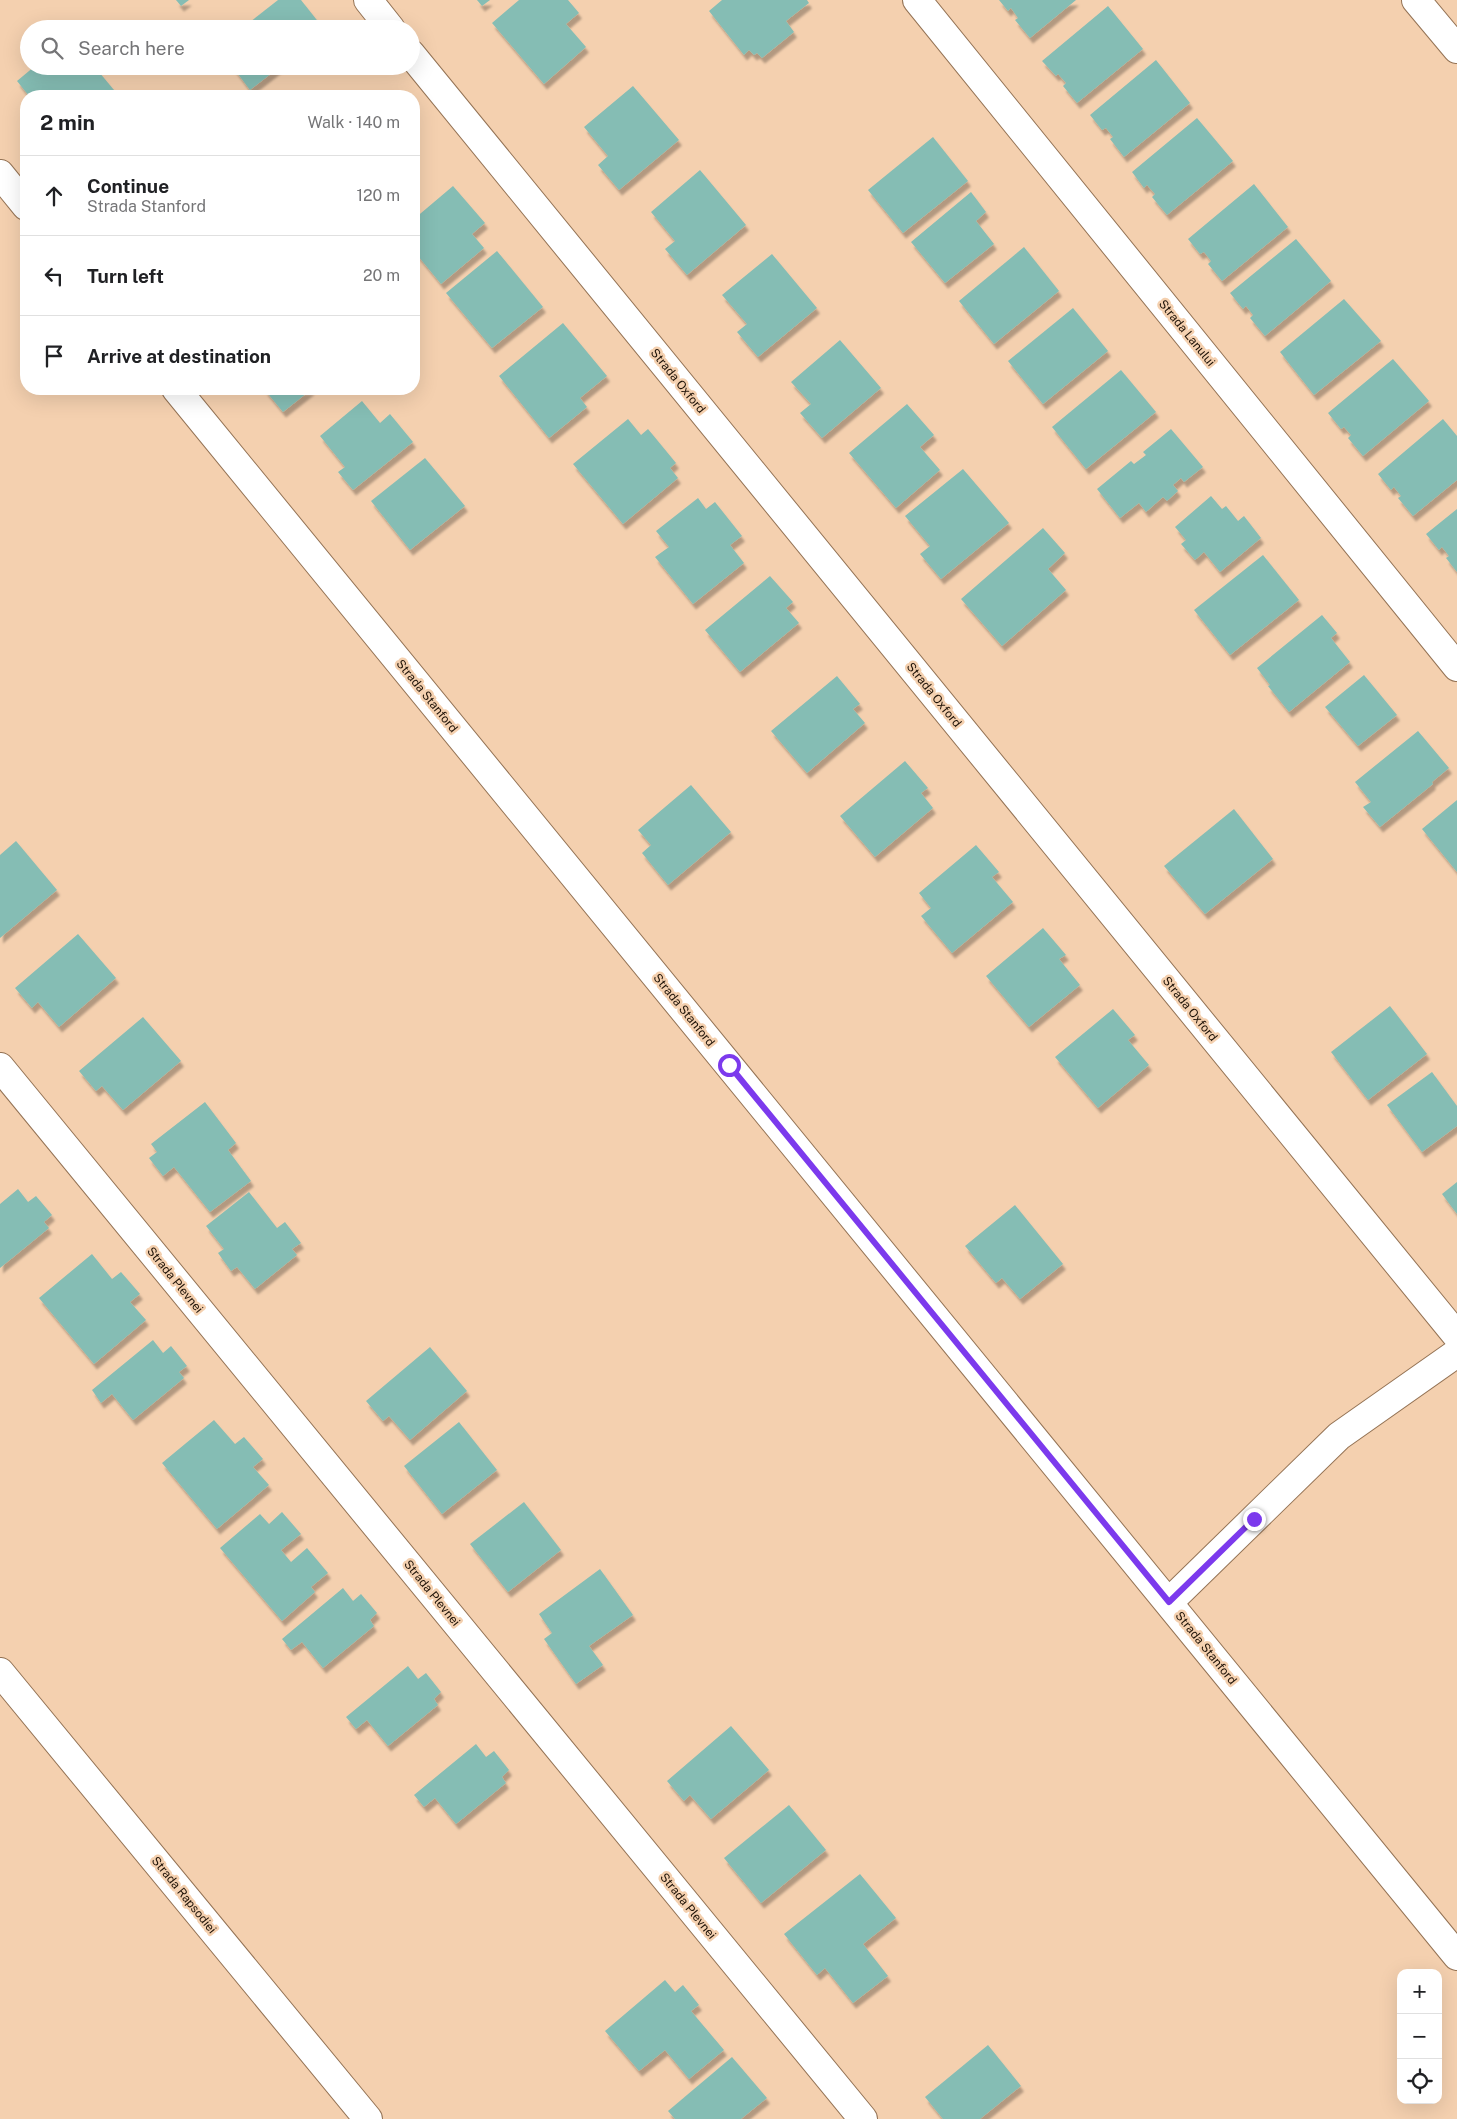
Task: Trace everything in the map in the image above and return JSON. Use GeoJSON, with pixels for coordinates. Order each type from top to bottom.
{"type":"FeatureCollection","features":[{"type":"Feature","properties":{"kind":"street"},"geometry":{"type":"LineString","coordinates":[[368,0],[384,20]]}},
{"type":"Feature","properties":{"kind":"street","name":"Strada Lanului"},"geometry":{"type":"LineString","coordinates":[[917,0],[1457,666]]}},
{"type":"Feature","properties":{"kind":"street"},"geometry":{"type":"LineString","coordinates":[[1416,0],[1457,49]]}},
{"type":"Feature","properties":{"kind":"street","name":"Strada Oxford"},"geometry":{"type":"LineString","coordinates":[[420,65],[1457,1336]]}},
{"type":"Feature","properties":{"kind":"street"},"geometry":{"type":"LineString","coordinates":[[0,174],[20,199]]}},
{"type":"Feature","properties":{"kind":"street","name":"Strada Stanford"},"geometry":{"type":"LineString","coordinates":[[181,395],[1457,1956]]}},
{"type":"Feature","properties":{"kind":"street","name":"Strada Plevnei"},"geometry":{"type":"LineString","coordinates":[[0,1067],[863,2119]]}},
{"type":"Feature","properties":{"kind":"street"},"geometry":{"type":"LineString","coordinates":[[1169,1602],[1339,1436],[1457,1353]]}},
{"type":"Feature","properties":{"kind":"street","name":"Strada Rapsodiei"},"geometry":{"type":"LineString","coordinates":[[0,1672],[368,2119]]}},
{"type":"Feature","properties":{"kind":"building"},"geometry":{"type":"Polygon","coordinates":[[[176,0],[189,0],[181,6],[176,0]]]}},
{"type":"Feature","properties":{"kind":"building"},"geometry":{"type":"Polygon","coordinates":[[[278,0],[301,0],[317,20],[252,20],[278,0]]]}},
{"type":"Feature","properties":{"kind":"building"},"geometry":{"type":"Polygon","coordinates":[[[477,0],[490,0],[482,6],[477,0]]]}},
{"type":"Feature","properties":{"kind":"building"},"geometry":{"type":"Polygon","coordinates":[[[519,0],[568,0],[579,13],[566,24],[586,47],[544,84],[492,23],[519,0]]]}},
{"type":"Feature","properties":{"kind":"building"},"geometry":{"type":"Polygon","coordinates":[[[722,0],[807,0],[809,3],[786,21],[794,32],[762,58],[757,53],[754,55],[749,50],[744,55],[709,11],[722,0]]]}},
{"type":"Feature","properties":{"kind":"building"},"geometry":{"type":"Polygon","coordinates":[[[999,0],[1076,0],[1030,38],[1015,20],[1018,18],[1011,8],[1008,11],[999,0]]]}},
{"type":"Feature","properties":{"kind":"building"},"geometry":{"type":"Polygon","coordinates":[[[1108,6],[1143,49],[1077,103],[1063,86],[1066,83],[1058,74],[1056,76],[1042,61],[1108,6]]]}},
{"type":"Feature","properties":{"kind":"building"},"geometry":{"type":"Polygon","coordinates":[[[1156,60],[1190,103],[1124,157],[1110,139],[1113,137],[1106,128],[1102,130],[1090,115],[1156,60]]]}},
{"type":"Feature","properties":{"kind":"building"},"geometry":{"type":"Polygon","coordinates":[[[24,75],[102,75],[114,90],[24,90],[17,81],[24,75]]]}},
{"type":"Feature","properties":{"kind":"building"},"geometry":{"type":"Polygon","coordinates":[[[239,75],[269,75],[250,90],[239,75]]]}},
{"type":"Feature","properties":{"kind":"building"},"geometry":{"type":"Polygon","coordinates":[[[633,86],[679,140],[619,190],[598,165],[608,156],[584,127],[633,86]]]}},
{"type":"Feature","properties":{"kind":"building"},"geometry":{"type":"Polygon","coordinates":[[[1197,118],[1233,161],[1167,215],[1152,197],[1155,194],[1147,185],[1144,188],[1132,172],[1197,118]]]}},
{"type":"Feature","properties":{"kind":"building"},"geometry":{"type":"Polygon","coordinates":[[[933,137],[968,181],[903,233],[868,190],[933,137]]]}},
{"type":"Feature","properties":{"kind":"building"},"geometry":{"type":"Polygon","coordinates":[[[700,170],[746,225],[687,275],[665,249],[675,241],[651,212],[700,170]]]}},
{"type":"Feature","properties":{"kind":"building"},"geometry":{"type":"Polygon","coordinates":[[[1254,184],[1288,227],[1222,281],[1208,264],[1211,261],[1204,252],[1200,254],[1188,239],[1254,184]]]}},
{"type":"Feature","properties":{"kind":"building"},"geometry":{"type":"Polygon","coordinates":[[[453,186],[485,223],[472,234],[484,248],[441,284],[420,258],[420,214],[453,186]]]}},
{"type":"Feature","properties":{"kind":"building"},"geometry":{"type":"Polygon","coordinates":[[[971,192],[986,212],[976,221],[994,244],[945,283],[911,242],[971,192]]]}},
{"type":"Feature","properties":{"kind":"building"},"geometry":{"type":"Polygon","coordinates":[[[1296,239],[1331,281],[1265,336],[1250,318],[1253,315],[1246,306],[1243,309],[1230,293],[1296,239]]]}},
{"type":"Feature","properties":{"kind":"building"},"geometry":{"type":"Polygon","coordinates":[[[1024,247],[1059,291],[994,344],[959,301],[1024,247]]]}},
{"type":"Feature","properties":{"kind":"building"},"geometry":{"type":"Polygon","coordinates":[[[497,251],[543,307],[492,348],[446,293],[497,251]]]}},
{"type":"Feature","properties":{"kind":"building"},"geometry":{"type":"Polygon","coordinates":[[[772,254],[817,308],[758,357],[737,332],[747,324],[722,295],[772,254]]]}},
{"type":"Feature","properties":{"kind":"building"},"geometry":{"type":"Polygon","coordinates":[[[1344,299],[1381,341],[1314,395],[1280,352],[1344,299]]]}},
{"type":"Feature","properties":{"kind":"building"},"geometry":{"type":"Polygon","coordinates":[[[1073,308],[1108,351],[1043,404],[1008,361],[1073,308]]]}},
{"type":"Feature","properties":{"kind":"building"},"geometry":{"type":"Polygon","coordinates":[[[563,323],[607,376],[580,398],[587,407],[549,438],[499,376],[563,323]]]}},
{"type":"Feature","properties":{"kind":"building"},"geometry":{"type":"Polygon","coordinates":[[[840,340],[881,388],[822,438],[800,413],[811,404],[791,382],[840,340]]]}},
{"type":"Feature","properties":{"kind":"building"},"geometry":{"type":"Polygon","coordinates":[[[1393,359],[1429,401],[1363,456],[1348,438],[1351,435],[1344,427],[1341,429],[1328,413],[1393,359]]]}},
{"type":"Feature","properties":{"kind":"building"},"geometry":{"type":"Polygon","coordinates":[[[1121,370],[1156,412],[1086,469],[1052,427],[1121,370]]]}},
{"type":"Feature","properties":{"kind":"building"},"geometry":{"type":"Polygon","coordinates":[[[269,395],[304,395],[283,412],[269,395]]]}},
{"type":"Feature","properties":{"kind":"building"},"geometry":{"type":"Polygon","coordinates":[[[362,401],[380,423],[390,414],[413,442],[353,490],[338,472],[345,467],[320,436],[362,401]]]}},
{"type":"Feature","properties":{"kind":"building"},"geometry":{"type":"Polygon","coordinates":[[[907,404],[934,435],[920,447],[940,470],[896,508],[849,453],[907,404]]]}},
{"type":"Feature","properties":{"kind":"building"},"geometry":{"type":"Polygon","coordinates":[[[628,419],[641,435],[648,429],[676,463],[670,468],[678,478],[623,524],[573,464],[628,419]]]}},
{"type":"Feature","properties":{"kind":"building"},"geometry":{"type":"Polygon","coordinates":[[[1443,419],[1457,436],[1457,480],[1413,516],[1398,498],[1401,496],[1394,487],[1391,490],[1378,474],[1443,419]]]}},
{"type":"Feature","properties":{"kind":"building"},"geometry":{"type":"Polygon","coordinates":[[[1171,429],[1203,467],[1184,482],[1181,478],[1173,485],[1178,491],[1167,501],[1163,497],[1146,512],[1139,503],[1120,518],[1097,489],[1131,461],[1134,464],[1146,455],[1143,452],[1171,429]]]}},
{"type":"Feature","properties":{"kind":"building"},"geometry":{"type":"Polygon","coordinates":[[[425,458],[465,506],[410,550],[371,501],[425,458]]]}},
{"type":"Feature","properties":{"kind":"building"},"geometry":{"type":"Polygon","coordinates":[[[963,469],[1009,523],[941,579],[920,554],[930,546],[905,516],[963,469]]]}},
{"type":"Feature","properties":{"kind":"building"},"geometry":{"type":"Polygon","coordinates":[[[1211,496],[1222,509],[1226,506],[1238,521],[1244,516],[1261,538],[1220,572],[1204,552],[1195,560],[1181,544],[1186,540],[1175,527],[1211,496]]]}},
{"type":"Feature","properties":{"kind":"building"},"geometry":{"type":"Polygon","coordinates":[[[698,498],[706,509],[715,502],[742,536],[730,545],[744,563],[693,604],[655,557],[669,547],[656,531],[698,498]]]}},
{"type":"Feature","properties":{"kind":"building"},"geometry":{"type":"Polygon","coordinates":[[[1457,509],[1457,572],[1446,558],[1449,556],[1442,547],[1439,550],[1426,534],[1457,509]]]}},
{"type":"Feature","properties":{"kind":"building"},"geometry":{"type":"Polygon","coordinates":[[[1043,528],[1065,553],[1048,569],[1066,590],[1002,646],[961,599],[1043,528]]]}},
{"type":"Feature","properties":{"kind":"building"},"geometry":{"type":"Polygon","coordinates":[[[1263,555],[1299,600],[1230,655],[1194,610],[1263,555]]]}},
{"type":"Feature","properties":{"kind":"building"},"geometry":{"type":"Polygon","coordinates":[[[770,576],[793,602],[786,608],[799,623],[740,672],[705,630],[770,576]]]}},
{"type":"Feature","properties":{"kind":"building"},"geometry":{"type":"Polygon","coordinates":[[[1322,615],[1337,633],[1331,638],[1350,662],[1289,712],[1268,686],[1270,685],[1257,668],[1322,615]]]}},
{"type":"Feature","properties":{"kind":"building"},"geometry":{"type":"Polygon","coordinates":[[[1364,675],[1397,715],[1358,746],[1325,707],[1364,675]]]}},
{"type":"Feature","properties":{"kind":"building"},"geometry":{"type":"Polygon","coordinates":[[[837,676],[860,704],[853,709],[865,723],[807,773],[771,731],[837,676]]]}},
{"type":"Feature","properties":{"kind":"building"},"geometry":{"type":"Polygon","coordinates":[[[1418,731],[1449,768],[1432,782],[1433,784],[1380,827],[1363,807],[1371,802],[1355,782],[1418,731]]]}},
{"type":"Feature","properties":{"kind":"building"},"geometry":{"type":"Polygon","coordinates":[[[905,761],[928,788],[921,793],[933,808],[875,857],[840,816],[905,761]]]}},
{"type":"Feature","properties":{"kind":"building"},"geometry":{"type":"Polygon","coordinates":[[[691,785],[731,832],[668,885],[642,853],[651,845],[638,830],[691,785]]]}},
{"type":"Feature","properties":{"kind":"building"},"geometry":{"type":"Polygon","coordinates":[[[1457,800],[1457,872],[1422,829],[1457,800]]]}},
{"type":"Feature","properties":{"kind":"building"},"geometry":{"type":"Polygon","coordinates":[[[1234,809],[1273,859],[1205,914],[1164,866],[1234,809]]]}},
{"type":"Feature","properties":{"kind":"building"},"geometry":{"type":"Polygon","coordinates":[[[16,841],[57,890],[0,938],[0,855],[16,841]]]}},
{"type":"Feature","properties":{"kind":"building"},"geometry":{"type":"Polygon","coordinates":[[[976,845],[999,872],[992,877],[1013,902],[952,953],[921,916],[931,908],[919,893],[976,845]]]}},
{"type":"Feature","properties":{"kind":"building"},"geometry":{"type":"Polygon","coordinates":[[[1043,928],[1066,955],[1059,959],[1080,985],[1029,1027],[986,976],[1043,928]]]}},
{"type":"Feature","properties":{"kind":"building"},"geometry":{"type":"Polygon","coordinates":[[[78,934],[116,978],[59,1027],[38,1002],[32,1008],[15,988],[78,934]]]}},
{"type":"Feature","properties":{"kind":"building"},"geometry":{"type":"Polygon","coordinates":[[[1390,1006],[1427,1054],[1368,1100],[1331,1052],[1390,1006]]]}},
{"type":"Feature","properties":{"kind":"building"},"geometry":{"type":"Polygon","coordinates":[[[1113,1009],[1135,1035],[1128,1040],[1149,1065],[1098,1108],[1055,1057],[1113,1009]]]}},
{"type":"Feature","properties":{"kind":"building"},"geometry":{"type":"Polygon","coordinates":[[[143,1017],[181,1061],[123,1110],[102,1086],[96,1091],[79,1071],[143,1017]]]}},
{"type":"Feature","properties":{"kind":"building"},"geometry":{"type":"Polygon","coordinates":[[[1432,1072],[1457,1106],[1457,1126],[1422,1152],[1387,1105],[1432,1072]]]}},
{"type":"Feature","properties":{"kind":"building"},"geometry":{"type":"Polygon","coordinates":[[[205,1102],[236,1143],[228,1150],[251,1181],[210,1212],[174,1167],[163,1176],[149,1158],[157,1152],[151,1144],[205,1102]]]}},
{"type":"Feature","properties":{"kind":"building"},"geometry":{"type":"Polygon","coordinates":[[[1457,1182],[1457,1214],[1442,1194],[1457,1182]]]}},
{"type":"Feature","properties":{"kind":"building"},"geometry":{"type":"Polygon","coordinates":[[[18,1189],[28,1202],[36,1196],[52,1215],[44,1222],[49,1228],[0,1268],[0,1204],[18,1189]]]}},
{"type":"Feature","properties":{"kind":"building"},"geometry":{"type":"Polygon","coordinates":[[[249,1192],[277,1228],[285,1222],[301,1243],[292,1249],[297,1255],[255,1289],[237,1267],[231,1271],[218,1253],[224,1249],[206,1226],[249,1192]]]}},
{"type":"Feature","properties":{"kind":"building"},"geometry":{"type":"Polygon","coordinates":[[[1015,1205],[1063,1264],[1020,1299],[1002,1278],[996,1283],[965,1246],[1015,1205]]]}},
{"type":"Feature","properties":{"kind":"building"},"geometry":{"type":"Polygon","coordinates":[[[92,1254],[112,1279],[121,1272],[140,1294],[130,1302],[146,1320],[94,1364],[39,1298],[92,1254]]]}},
{"type":"Feature","properties":{"kind":"building"},"geometry":{"type":"Polygon","coordinates":[[[153,1340],[163,1353],[171,1346],[187,1366],[179,1372],[184,1378],[133,1420],[112,1394],[101,1403],[92,1390],[153,1340]]]}},
{"type":"Feature","properties":{"kind":"building"},"geometry":{"type":"Polygon","coordinates":[[[430,1347],[467,1391],[410,1440],[389,1416],[383,1421],[366,1401],[430,1347]]]}},
{"type":"Feature","properties":{"kind":"building"},"geometry":{"type":"Polygon","coordinates":[[[214,1420],[235,1444],[244,1437],[263,1459],[253,1467],[269,1485],[217,1529],[162,1463],[214,1420]]]}},
{"type":"Feature","properties":{"kind":"building"},"geometry":{"type":"Polygon","coordinates":[[[459,1422],[497,1470],[442,1514],[404,1466],[459,1422]]]}},
{"type":"Feature","properties":{"kind":"building"},"geometry":{"type":"Polygon","coordinates":[[[524,1502],[561,1550],[508,1592],[470,1544],[524,1502]]]}},
{"type":"Feature","properties":{"kind":"building"},"geometry":{"type":"Polygon","coordinates":[[[282,1512],[301,1534],[281,1550],[291,1562],[307,1548],[328,1573],[311,1587],[315,1592],[282,1621],[220,1548],[260,1514],[269,1524],[282,1512]]]}},
{"type":"Feature","properties":{"kind":"building"},"geometry":{"type":"Polygon","coordinates":[[[600,1569],[633,1615],[589,1646],[603,1665],[576,1684],[544,1639],[552,1633],[539,1614],[600,1569]]]}},
{"type":"Feature","properties":{"kind":"building"},"geometry":{"type":"Polygon","coordinates":[[[343,1588],[353,1601],[361,1594],[377,1613],[370,1620],[374,1626],[323,1668],[302,1642],[291,1650],[282,1639],[343,1588]]]}},
{"type":"Feature","properties":{"kind":"building"},"geometry":{"type":"Polygon","coordinates":[[[408,1666],[418,1679],[426,1673],[441,1692],[434,1699],[438,1705],[388,1746],[367,1720],[356,1729],[346,1717],[408,1666]]]}},
{"type":"Feature","properties":{"kind":"building"},"geometry":{"type":"Polygon","coordinates":[[[731,1726],[769,1770],[711,1819],[690,1795],[684,1801],[667,1781],[731,1726]]]}},
{"type":"Feature","properties":{"kind":"building"},"geometry":{"type":"Polygon","coordinates":[[[476,1744],[486,1757],[494,1751],[509,1770],[502,1777],[506,1783],[456,1824],[435,1798],[424,1807],[414,1795],[476,1744]]]}},
{"type":"Feature","properties":{"kind":"building"},"geometry":{"type":"Polygon","coordinates":[[[789,1805],[826,1850],[761,1903],[724,1858],[789,1805]]]}},
{"type":"Feature","properties":{"kind":"building"},"geometry":{"type":"Polygon","coordinates":[[[860,1874],[896,1918],[863,1944],[888,1976],[853,2003],[825,1968],[817,1975],[784,1934],[860,1874]]]}},
{"type":"Feature","properties":{"kind":"building"},"geometry":{"type":"Polygon","coordinates":[[[665,1980],[675,1992],[683,1985],[699,2005],[691,2011],[724,2050],[689,2079],[665,2050],[639,2071],[605,2031],[665,1980]]]}},
{"type":"Feature","properties":{"kind":"building"},"geometry":{"type":"Polygon","coordinates":[[[988,2045],[1021,2086],[980,2119],[943,2119],[925,2097],[988,2045]]]}},
{"type":"Feature","properties":{"kind":"building"},"geometry":{"type":"Polygon","coordinates":[[[732,2057],[767,2098],[741,2119],[675,2119],[668,2111],[732,2057]]]}},
{"type":"Feature","properties":{"kind":"route"},"geometry":{"type":"LineString","coordinates":[[729,1065],[1169,1602],[1254,1519]]}}]}
